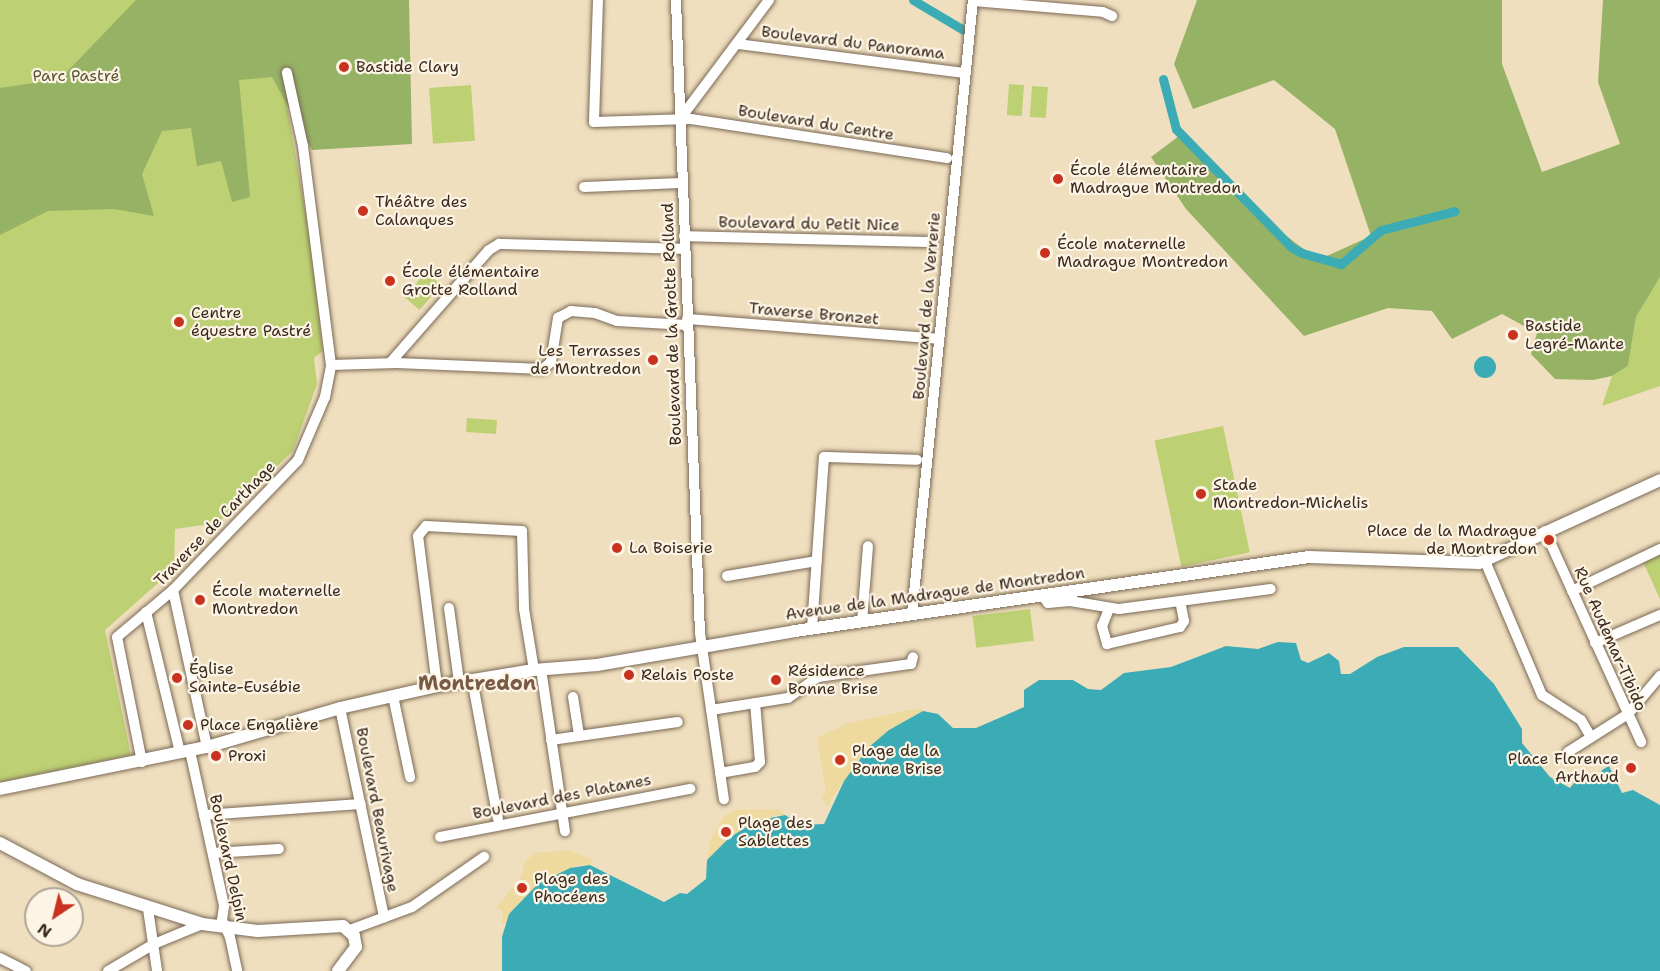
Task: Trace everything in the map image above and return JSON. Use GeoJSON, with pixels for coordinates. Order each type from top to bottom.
{"type":"FeatureCollection","features":[{"type":"Feature","properties":{"kind":"street","name":"Boulevard du Centre"},"geometry":{"type":"LineString","coordinates":[[598,0],[592,119],[600,123],[680,119],[947,158]]}},
{"type":"Feature","properties":{"kind":"street","name":"Boulevard de la Grotte Rolland"},"geometry":{"type":"LineString","coordinates":[[676,0],[681,183],[701,647],[724,799]]}},
{"type":"Feature","properties":{"kind":"street"},"geometry":{"type":"LineString","coordinates":[[680,119],[769,0]]}},
{"type":"Feature","properties":{"kind":"street"},"geometry":{"type":"LineString","coordinates":[[999,0],[1112,16]]}},
{"type":"Feature","properties":{"kind":"street"},"geometry":{"type":"LineString","coordinates":[[980,1],[1061,8]]}},
{"type":"Feature","properties":{"kind":"street","name":"Boulevard de la Verrerie"},"geometry":{"type":"LineString","coordinates":[[912,614],[965,73],[980,1]]}},
{"type":"Feature","properties":{"kind":"street","name":"Boulevard du Panorama"},"geometry":{"type":"LineString","coordinates":[[738,44],[965,73]]}},
{"type":"Feature","properties":{"kind":"street","name":"Traverse de Carthage"},"geometry":{"type":"LineString","coordinates":[[142,762],[117,637],[173,590],[298,460],[325,397],[331,365],[303,146],[287,73]]}},
{"type":"Feature","properties":{"kind":"street"},"geometry":{"type":"LineString","coordinates":[[584,187],[681,183]]}},
{"type":"Feature","properties":{"kind":"street","name":"Boulevard du Petit Nice"},"geometry":{"type":"LineString","coordinates":[[684,236],[933,242]]}},
{"type":"Feature","properties":{"kind":"street"},"geometry":{"type":"LineString","coordinates":[[390,363],[489,250],[500,244],[684,249]]}},
{"type":"Feature","properties":{"kind":"street"},"geometry":{"type":"LineString","coordinates":[[331,365],[390,363],[543,369],[551,362],[561,315],[571,311],[595,313],[617,321],[687,322]]}},
{"type":"Feature","properties":{"kind":"street","name":"Traverse Bronzet"},"geometry":{"type":"LineString","coordinates":[[687,322],[939,339]]}},
{"type":"Feature","properties":{"kind":"street"},"geometry":{"type":"LineString","coordinates":[[813,628],[824,457],[916,460]]}},
{"type":"Feature","properties":{"kind":"street","name":"Avenue de la Madrague de Montredon"},"geometry":{"type":"LineString","coordinates":[[207,747],[340,708],[472,679],[538,669],[597,665],[813,628],[1310,557],[1472,563],[1485,561],[1545,531],[1660,480]]}},
{"type":"Feature","properties":{"kind":"street"},"geometry":{"type":"LineString","coordinates":[[437,686],[419,532],[426,526],[522,531],[524,609],[538,669],[565,831]]}},
{"type":"Feature","properties":{"kind":"street","name":"Rue Audemar-Tibido"},"geometry":{"type":"LineString","coordinates":[[1545,531],[1641,742]]}},
{"type":"Feature","properties":{"kind":"street"},"geometry":{"type":"LineString","coordinates":[[862,622],[868,546]]}},
{"type":"Feature","properties":{"kind":"street"},"geometry":{"type":"LineString","coordinates":[[1572,591],[1660,549]]}},
{"type":"Feature","properties":{"kind":"street"},"geometry":{"type":"LineString","coordinates":[[727,576],[817,561]]}},
{"type":"Feature","properties":{"kind":"street"},"geometry":{"type":"LineString","coordinates":[[1485,561],[1542,695],[1581,720],[1591,737]]}},
{"type":"Feature","properties":{"kind":"street"},"geometry":{"type":"LineString","coordinates":[[1042,595],[1048,603],[1070,602],[1109,609],[1271,589]]}},
{"type":"Feature","properties":{"kind":"street"},"geometry":{"type":"LineString","coordinates":[[0,789],[207,747],[173,590]]}},
{"type":"Feature","properties":{"kind":"street"},"geometry":{"type":"LineString","coordinates":[[1109,609],[1102,626],[1107,644],[1180,627],[1184,621],[1180,601]]}},
{"type":"Feature","properties":{"kind":"street"},"geometry":{"type":"LineString","coordinates":[[449,608],[459,682]]}},
{"type":"Feature","properties":{"kind":"street"},"geometry":{"type":"LineString","coordinates":[[146,612],[185,752]]}},
{"type":"Feature","properties":{"kind":"street"},"geometry":{"type":"LineString","coordinates":[[1595,643],[1660,615]]}},
{"type":"Feature","properties":{"kind":"street"},"geometry":{"type":"LineString","coordinates":[[711,710],[788,698],[818,677],[911,664],[913,657]]}},
{"type":"Feature","properties":{"kind":"street"},"geometry":{"type":"LineString","coordinates":[[1568,752],[1628,714],[1660,676]]}},
{"type":"Feature","properties":{"kind":"street"},"geometry":{"type":"LineString","coordinates":[[472,679],[498,819]]}},
{"type":"Feature","properties":{"kind":"street"},"geometry":{"type":"LineString","coordinates":[[393,696],[410,777]]}},
{"type":"Feature","properties":{"kind":"street"},"geometry":{"type":"LineString","coordinates":[[573,696],[579,736]]}},
{"type":"Feature","properties":{"kind":"street"},"geometry":{"type":"LineString","coordinates":[[720,772],[755,767],[760,762],[755,703]]}},
{"type":"Feature","properties":{"kind":"street","name":"Boulevard Beaurivage"},"geometry":{"type":"LineString","coordinates":[[340,708],[384,917]]}},
{"type":"Feature","properties":{"kind":"street"},"geometry":{"type":"LineString","coordinates":[[551,740],[678,722]]}},
{"type":"Feature","properties":{"kind":"street","name":"Boulevard Delpin"},"geometry":{"type":"LineString","coordinates":[[185,752],[204,815],[226,929],[237,971]]}},
{"type":"Feature","properties":{"kind":"street","name":"Boulevard des Platanes"},"geometry":{"type":"LineString","coordinates":[[440,837],[561,810],[690,789]]}},
{"type":"Feature","properties":{"kind":"street"},"geometry":{"type":"LineString","coordinates":[[204,815],[361,804]]}},
{"type":"Feature","properties":{"kind":"street"},"geometry":{"type":"LineString","coordinates":[[0,844],[77,884],[148,909],[226,929],[337,925],[350,930],[412,907],[484,857]]}},
{"type":"Feature","properties":{"kind":"street"},"geometry":{"type":"LineString","coordinates":[[213,853],[279,849]]}},
{"type":"Feature","properties":{"kind":"street"},"geometry":{"type":"LineString","coordinates":[[148,909],[157,971]]}},
{"type":"Feature","properties":{"kind":"street"},"geometry":{"type":"LineString","coordinates":[[108,971],[154,944],[202,924]]}},
{"type":"Feature","properties":{"kind":"street"},"geometry":{"type":"LineString","coordinates":[[338,971],[356,947],[350,930]]}},
{"type":"Feature","properties":{"kind":"street"},"geometry":{"type":"LineString","coordinates":[[0,958],[26,971]]}},
{"type":"Feature","properties":{"kind":"green space","name":"Parc Pastré"},"geometry":{"type":"Polygon","coordinates":[[[0,0],[358,0],[279,60],[309,233],[323,351],[314,358],[317,384],[293,451],[218,523],[175,529],[174,569],[105,630],[131,755],[0,782],[0,0]]]}},
{"type":"Feature","properties":{"kind":"green space","name":"Parc Pastré"},"geometry":{"type":"Polygon","coordinates":[[[136,0],[409,0],[412,144],[312,150],[272,77],[239,80],[250,197],[232,202],[221,161],[197,166],[191,128],[162,131],[142,174],[154,216],[114,209],[48,211],[0,235],[0,88],[60,79],[136,0]]]}},
{"type":"Feature","properties":{"kind":"green space"},"geometry":{"type":"Polygon","coordinates":[[[1197,0],[1502,0],[1502,64],[1542,172],[1620,144],[1598,82],[1603,0],[1660,0],[1660,277],[1636,317],[1628,366],[1612,376],[1593,380],[1555,379],[1531,354],[1537,333],[1502,314],[1452,339],[1432,311],[1388,308],[1304,336],[1186,209],[1151,157],[1179,136],[1243,203],[1318,260],[1371,236],[1335,129],[1274,80],[1193,109],[1174,64],[1197,0]]]}},
{"type":"Feature","properties":{"kind":"green space"},"geometry":{"type":"Polygon","coordinates":[[[1009,84],[1024,85],[1022,116],[1007,115],[1009,84]]]}},
{"type":"Feature","properties":{"kind":"green space"},"geometry":{"type":"Polygon","coordinates":[[[471,85],[475,141],[433,144],[429,88],[471,85]]]}},
{"type":"Feature","properties":{"kind":"green space"},"geometry":{"type":"Polygon","coordinates":[[[1032,86],[1048,87],[1046,118],[1030,117],[1032,86]]]}},
{"type":"Feature","properties":{"kind":"green space"},"geometry":{"type":"Polygon","coordinates":[[[426,272],[441,285],[419,310],[404,297],[426,272]]]}},
{"type":"Feature","properties":{"kind":"green space"},"geometry":{"type":"Polygon","coordinates":[[[1660,277],[1660,386],[1602,406],[1612,376],[1628,366],[1636,317],[1660,277]]]}},
{"type":"Feature","properties":{"kind":"green space"},"geometry":{"type":"Polygon","coordinates":[[[467,418],[497,420],[496,434],[466,432],[467,418]]]}},
{"type":"Feature","properties":{"kind":"green space","name":"Stade Montredon-Michelis"},"geometry":{"type":"Polygon","coordinates":[[[1223,426],[1250,552],[1181,567],[1155,441],[1223,426]]]}},
{"type":"Feature","properties":{"kind":"green space"},"geometry":{"type":"Polygon","coordinates":[[[1660,554],[1660,599],[1643,562],[1660,554]]]}},
{"type":"Feature","properties":{"kind":"green space"},"geometry":{"type":"Polygon","coordinates":[[[1030,609],[1034,641],[976,648],[972,616],[1030,609]]]}},
{"type":"Feature","properties":{"kind":"sand","name":"Plage de la Bonne Brise"},"geometry":{"type":"Polygon","coordinates":[[[919,708],[923,711],[889,730],[844,781],[827,807],[821,796],[826,793],[817,738],[848,723],[919,708]]]}},
{"type":"Feature","properties":{"kind":"sand","name":"Plage des Sablettes"},"geometry":{"type":"Polygon","coordinates":[[[780,809],[785,815],[775,815],[729,838],[707,860],[710,841],[724,816],[735,810],[780,809]]]}},
{"type":"Feature","properties":{"kind":"sand","name":"Plage des Phocéens"},"geometry":{"type":"Polygon","coordinates":[[[569,850],[593,860],[590,865],[578,865],[538,884],[509,914],[506,925],[502,922],[503,911],[496,908],[521,877],[525,862],[534,853],[569,850]]]}},
{"type":"Feature","properties":{"kind":"water"},"geometry":{"type":"Polygon","coordinates":[[[1485,356],[1493,359],[1496,367],[1493,375],[1485,378],[1477,375],[1474,367],[1477,359],[1485,356]]]}},
{"type":"Feature","properties":{"kind":"water"},"geometry":{"type":"Polygon","coordinates":[[[1278,642],[1296,643],[1301,660],[1308,663],[1329,653],[1339,661],[1341,674],[1350,674],[1377,657],[1404,647],[1458,647],[1494,684],[1522,729],[1522,743],[1550,777],[1570,788],[1577,779],[1585,783],[1599,779],[1602,770],[1609,766],[1622,793],[1633,790],[1660,805],[1660,971],[502,971],[502,937],[509,914],[538,884],[570,868],[590,865],[664,902],[680,893],[687,894],[706,879],[707,860],[729,838],[756,821],[785,815],[801,825],[824,824],[844,781],[869,747],[889,730],[923,711],[938,714],[953,728],[976,728],[1024,707],[1024,690],[1039,680],[1073,680],[1088,689],[1101,690],[1124,673],[1171,667],[1226,646],[1258,649],[1278,642]]]}},
{"type":"Feature","properties":{"kind":"waterway"},"geometry":{"type":"LineString","coordinates":[[913,0],[965,31]]}},
{"type":"Feature","properties":{"kind":"waterway"},"geometry":{"type":"LineString","coordinates":[[1163,79],[1176,129],[1291,247],[1302,253],[1341,264],[1381,230],[1455,211]]}},
{"type":"Feature","properties":{"kind":"place","name":"Bastide Clary"},"geometry":{"type":"Point","coordinates":[344,67]}},
{"type":"Feature","properties":{"kind":"place","name":"École élémentaire Madrague Montredon"},"geometry":{"type":"Point","coordinates":[1058,179]}},
{"type":"Feature","properties":{"kind":"place","name":"Théâtre des Calanques"},"geometry":{"type":"Point","coordinates":[363,211]}},
{"type":"Feature","properties":{"kind":"place","name":"École maternelle Madrague Montredon"},"geometry":{"type":"Point","coordinates":[1045,253]}},
{"type":"Feature","properties":{"kind":"place","name":"École élémentaire Grotte Rolland"},"geometry":{"type":"Point","coordinates":[390,281]}},
{"type":"Feature","properties":{"kind":"place","name":"Centre équestre Pastré"},"geometry":{"type":"Point","coordinates":[179,322]}},
{"type":"Feature","properties":{"kind":"place","name":"Bastide Legré-Mante"},"geometry":{"type":"Point","coordinates":[1513,335]}},
{"type":"Feature","properties":{"kind":"place","name":"Les Terrasses de Montredon"},"geometry":{"type":"Point","coordinates":[653,360]}},
{"type":"Feature","properties":{"kind":"place","name":"Stade Montredon-Michelis"},"geometry":{"type":"Point","coordinates":[1201,494]}},
{"type":"Feature","properties":{"kind":"place","name":"Place de la Madrague de Montredon"},"geometry":{"type":"Point","coordinates":[1549,540]}},
{"type":"Feature","properties":{"kind":"place","name":"La Boiserie"},"geometry":{"type":"Point","coordinates":[617,548]}},
{"type":"Feature","properties":{"kind":"place","name":"École maternelle Montredon"},"geometry":{"type":"Point","coordinates":[200,600]}},
{"type":"Feature","properties":{"kind":"place","name":"Relais Poste"},"geometry":{"type":"Point","coordinates":[629,675]}},
{"type":"Feature","properties":{"kind":"place","name":"Église Sainte-Eusébie"},"geometry":{"type":"Point","coordinates":[177,678]}},
{"type":"Feature","properties":{"kind":"place","name":"Résidence Bonne Brise"},"geometry":{"type":"Point","coordinates":[776,680]}},
{"type":"Feature","properties":{"kind":"place","name":"Place Engalière"},"geometry":{"type":"Point","coordinates":[188,725]}},
{"type":"Feature","properties":{"kind":"place","name":"Proxi"},"geometry":{"type":"Point","coordinates":[216,756]}},
{"type":"Feature","properties":{"kind":"place","name":"Plage de la Bonne Brise"},"geometry":{"type":"Point","coordinates":[840,760]}},
{"type":"Feature","properties":{"kind":"place","name":"Place Florence Arthaud"},"geometry":{"type":"Point","coordinates":[1631,768]}},
{"type":"Feature","properties":{"kind":"place","name":"Plage des Sablettes"},"geometry":{"type":"Point","coordinates":[726,832]}},
{"type":"Feature","properties":{"kind":"place","name":"Plage des Phocéens"},"geometry":{"type":"Point","coordinates":[522,888]}},
{"type":"Feature","properties":{"kind":"district","name":"Montredon"},"geometry":{"type":"Point","coordinates":[477,683]}}]}
